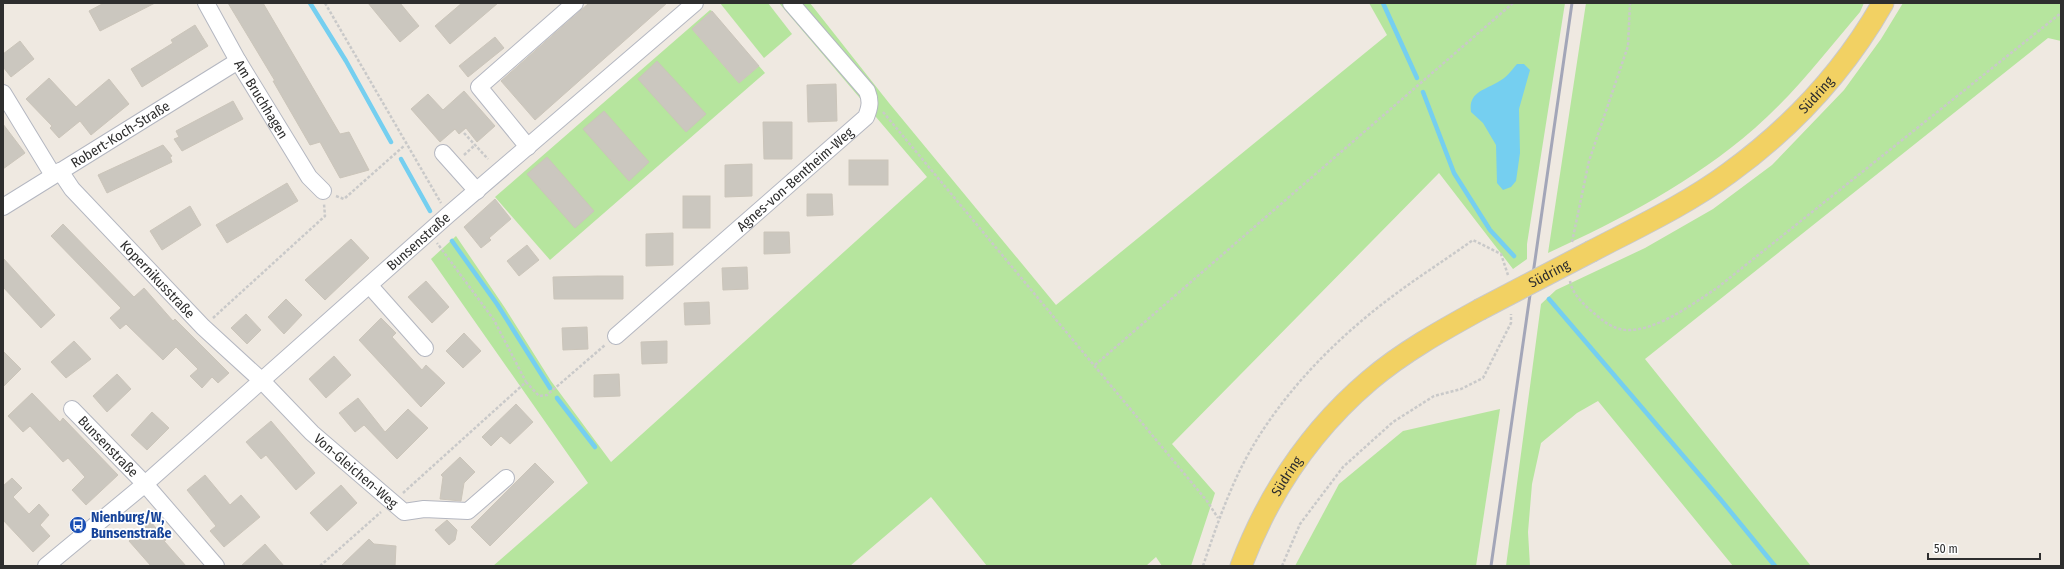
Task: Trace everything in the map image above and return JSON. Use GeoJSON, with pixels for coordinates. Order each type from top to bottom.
{"type":"FeatureCollection","features":[{"type":"Feature","properties":{"kind":"main road","name":"Südring"},"geometry":{"type":"LineString","coordinates":[[1241,566],[1250,542],[1273,498],[1300,455],[1335,413],[1370,380],[1413,348],[1480,310],[1694,196],[1728,174],[1795,117],[1826,83],[1856,46],[1883,3]]}},
{"type":"Feature","properties":{"kind":"street","name":"Am Bruchhagen"},"geometry":{"type":"LineString","coordinates":[[206,3],[238,61],[309,177],[323,192]]}},
{"type":"Feature","properties":{"kind":"street"},"geometry":{"type":"LineString","coordinates":[[528,147],[479,87],[575,3]]}},
{"type":"Feature","properties":{"kind":"street","name":"Bunsenstraße"},"geometry":{"type":"LineString","coordinates":[[46,566],[145,484],[370,286],[448,215],[695,3]]}},
{"type":"Feature","properties":{"kind":"street"},"geometry":{"type":"LineString","coordinates":[[791,3],[867,91],[870,98],[870,106]]}},
{"type":"Feature","properties":{"kind":"street","name":"Robert-Koch-Straße"},"geometry":{"type":"LineString","coordinates":[[3,207],[238,61]]}},
{"type":"Feature","properties":{"kind":"street","name":"Kopernikusstraße"},"geometry":{"type":"LineString","coordinates":[[3,93],[56,173],[203,328],[262,381]]}},
{"type":"Feature","properties":{"kind":"street","name":"Agnes-von-Bentheim-Weg"},"geometry":{"type":"LineString","coordinates":[[616,336],[858,125],[866,117],[870,106]]}},
{"type":"Feature","properties":{"kind":"street"},"geometry":{"type":"LineString","coordinates":[[443,153],[477,191]]}},
{"type":"Feature","properties":{"kind":"street"},"geometry":{"type":"LineString","coordinates":[[370,286],[425,348]]}},
{"type":"Feature","properties":{"kind":"street","name":"Von-Gleichen-Weg"},"geometry":{"type":"LineString","coordinates":[[262,381],[312,433],[404,512],[424,509],[468,511],[506,478]]}},
{"type":"Feature","properties":{"kind":"street","name":"Bunsenstraße"},"geometry":{"type":"LineString","coordinates":[[72,409],[145,484]]}},
{"type":"Feature","properties":{"kind":"street"},"geometry":{"type":"LineString","coordinates":[[145,484],[216,566]]}},
{"type":"Feature","properties":{"kind":"path"},"geometry":{"type":"LineString","coordinates":[[325,3],[405,145],[448,215]]}},
{"type":"Feature","properties":{"kind":"path"},"geometry":{"type":"LineString","coordinates":[[1095,365],[1513,3]]}},
{"type":"Feature","properties":{"kind":"path"},"geometry":{"type":"LineString","coordinates":[[1574,229],[1589,161],[1628,46],[1630,3]]}},
{"type":"Feature","properties":{"kind":"path"},"geometry":{"type":"LineString","coordinates":[[1571,288],[1586,307],[1611,326],[1629,330],[1652,327],[1678,313],[1717,288],[2061,13]]}},
{"type":"Feature","properties":{"kind":"path"},"geometry":{"type":"LineString","coordinates":[[870,106],[878,107],[1095,365],[1207,501],[1219,518]]}},
{"type":"Feature","properties":{"kind":"path"},"geometry":{"type":"LineString","coordinates":[[464,133],[488,159]]}},
{"type":"Feature","properties":{"kind":"path"},"geometry":{"type":"LineString","coordinates":[[203,328],[325,216],[323,192],[344,199],[405,145]]}},
{"type":"Feature","properties":{"kind":"path"},"geometry":{"type":"LineString","coordinates":[[429,232],[494,320],[526,382],[539,396],[547,395],[616,336]]}},
{"type":"Feature","properties":{"kind":"path"},"geometry":{"type":"LineString","coordinates":[[1203,566],[1219,518],[1244,463],[1270,420],[1302,379],[1331,349],[1376,308],[1473,240],[1501,254],[1509,280]]}},
{"type":"Feature","properties":{"kind":"path"},"geometry":{"type":"LineString","coordinates":[[1282,566],[1300,524],[1343,467],[1393,422],[1434,396],[1461,389],[1483,378],[1510,323],[1512,308]]}},
{"type":"Feature","properties":{"kind":"path"},"geometry":{"type":"LineString","coordinates":[[320,566],[526,382]]}},
{"type":"Feature","properties":{"kind":"green space"},"geometry":{"type":"Polygon","coordinates":[[[720,3],[768,3],[792,34],[764,58],[720,3]]]}},
{"type":"Feature","properties":{"kind":"green space"},"geometry":{"type":"Polygon","coordinates":[[[779,3],[810,3],[889,103],[1056,305],[1387,35],[1369,3],[1565,3],[1527,244],[1527,259],[1513,269],[1439,173],[1172,444],[1215,493],[1191,566],[1162,566],[1156,557],[1146,566],[987,566],[931,497],[850,566],[493,566],[588,483],[431,259],[456,236],[505,308],[551,381],[611,462],[927,177],[779,3]]]}},
{"type":"Feature","properties":{"kind":"green space"},"geometry":{"type":"Polygon","coordinates":[[[1586,3],[1864,3],[1860,12],[1783,101],[1755,128],[1707,166],[1630,213],[1548,253],[1586,3]]]}},
{"type":"Feature","properties":{"kind":"green space"},"geometry":{"type":"Polygon","coordinates":[[[1903,3],[2061,3],[2061,41],[2048,38],[1645,359],[1811,566],[1733,566],[1598,401],[1577,413],[1541,443],[1532,484],[1528,532],[1530,566],[1506,566],[1541,304],[1556,290],[1645,248],[1713,209],[1772,165],[1844,90],[1881,39],[1903,3]]]}},
{"type":"Feature","properties":{"kind":"green space"},"geometry":{"type":"Polygon","coordinates":[[[710,10],[712,11],[692,29],[739,83],[759,66],[765,73],[550,260],[495,197],[710,10]]]}},
{"type":"Feature","properties":{"kind":"green space"},"geometry":{"type":"Polygon","coordinates":[[[1500,409],[1476,566],[1295,566],[1339,484],[1403,431],[1500,409]]]}},
{"type":"Feature","properties":{"kind":"water"},"geometry":{"type":"Polygon","coordinates":[[[1517,64],[1524,64],[1530,70],[1519,109],[1520,153],[1516,181],[1511,187],[1503,190],[1497,183],[1496,145],[1483,123],[1471,112],[1471,105],[1472,100],[1478,92],[1504,78],[1517,64]]]}},
{"type":"Feature","properties":{"kind":"building"},"geometry":{"type":"Polygon","coordinates":[[[104,3],[155,3],[100,31],[89,11],[104,3]]]}},
{"type":"Feature","properties":{"kind":"building"},"geometry":{"type":"Polygon","coordinates":[[[228,3],[263,3],[340,134],[349,132],[369,170],[340,178],[320,142],[310,145],[273,81],[275,81],[228,3]]]}},
{"type":"Feature","properties":{"kind":"building"},"geometry":{"type":"Polygon","coordinates":[[[368,3],[400,3],[419,26],[400,42],[368,3]]]}},
{"type":"Feature","properties":{"kind":"building"},"geometry":{"type":"Polygon","coordinates":[[[462,3],[498,3],[450,44],[435,26],[462,3]]]}},
{"type":"Feature","properties":{"kind":"building"},"geometry":{"type":"Polygon","coordinates":[[[589,3],[667,3],[535,120],[501,81],[589,3]]]}},
{"type":"Feature","properties":{"kind":"building"},"geometry":{"type":"Polygon","coordinates":[[[712,11],[759,66],[739,83],[692,29],[712,11]]]}},
{"type":"Feature","properties":{"kind":"building"},"geometry":{"type":"Polygon","coordinates":[[[195,25],[208,46],[142,87],[131,69],[173,43],[171,40],[195,25]]]}},
{"type":"Feature","properties":{"kind":"building"},"geometry":{"type":"Polygon","coordinates":[[[495,37],[504,48],[468,77],[459,66],[495,37]]]}},
{"type":"Feature","properties":{"kind":"building"},"geometry":{"type":"Polygon","coordinates":[[[20,41],[34,59],[11,77],[3,67],[3,54],[20,41]]]}},
{"type":"Feature","properties":{"kind":"building"},"geometry":{"type":"Polygon","coordinates":[[[657,61],[706,114],[686,132],[638,79],[657,61]]]}},
{"type":"Feature","properties":{"kind":"building"},"geometry":{"type":"Polygon","coordinates":[[[49,78],[76,107],[109,79],[129,104],[91,135],[80,121],[59,138],[50,128],[52,126],[26,99],[49,78]]]}},
{"type":"Feature","properties":{"kind":"building"},"geometry":{"type":"Polygon","coordinates":[[[836,84],[837,121],[808,122],[807,85],[836,84]]]}},
{"type":"Feature","properties":{"kind":"building"},"geometry":{"type":"Polygon","coordinates":[[[464,91],[495,126],[477,142],[466,128],[459,134],[455,129],[440,142],[411,109],[428,94],[443,110],[464,91]]]}},
{"type":"Feature","properties":{"kind":"building"},"geometry":{"type":"Polygon","coordinates":[[[233,101],[243,119],[182,151],[174,139],[179,137],[176,131],[233,101]]]}},
{"type":"Feature","properties":{"kind":"building"},"geometry":{"type":"Polygon","coordinates":[[[604,111],[649,162],[629,181],[583,129],[604,111]]]}},
{"type":"Feature","properties":{"kind":"building"},"geometry":{"type":"Polygon","coordinates":[[[763,122],[792,122],[792,159],[764,159],[763,122]]]}},
{"type":"Feature","properties":{"kind":"building"},"geometry":{"type":"Polygon","coordinates":[[[3,124],[25,153],[3,169],[3,124]]]}},
{"type":"Feature","properties":{"kind":"building"},"geometry":{"type":"Polygon","coordinates":[[[163,145],[172,156],[170,157],[172,162],[107,193],[98,175],[163,145]]]}},
{"type":"Feature","properties":{"kind":"building"},"geometry":{"type":"Polygon","coordinates":[[[547,157],[594,211],[575,228],[527,174],[547,157]]]}},
{"type":"Feature","properties":{"kind":"building"},"geometry":{"type":"Polygon","coordinates":[[[849,160],[888,160],[888,185],[849,185],[849,160]]]}},
{"type":"Feature","properties":{"kind":"building"},"geometry":{"type":"Polygon","coordinates":[[[752,164],[752,196],[725,197],[725,165],[752,164]]]}},
{"type":"Feature","properties":{"kind":"building"},"geometry":{"type":"Polygon","coordinates":[[[287,183],[298,201],[227,243],[216,225],[287,183]]]}},
{"type":"Feature","properties":{"kind":"building"},"geometry":{"type":"Polygon","coordinates":[[[807,194],[832,194],[833,215],[807,216],[807,194]]]}},
{"type":"Feature","properties":{"kind":"building"},"geometry":{"type":"Polygon","coordinates":[[[683,196],[710,196],[710,228],[683,228],[683,196]]]}},
{"type":"Feature","properties":{"kind":"building"},"geometry":{"type":"Polygon","coordinates":[[[495,199],[511,219],[489,238],[491,240],[481,248],[464,227],[495,199]]]}},
{"type":"Feature","properties":{"kind":"building"},"geometry":{"type":"Polygon","coordinates":[[[190,206],[201,225],[162,250],[150,231],[190,206]]]}},
{"type":"Feature","properties":{"kind":"building"},"geometry":{"type":"Polygon","coordinates":[[[63,224],[134,297],[144,288],[173,321],[175,319],[229,373],[218,383],[212,377],[202,388],[190,376],[198,369],[176,347],[163,360],[126,324],[120,329],[110,318],[121,308],[51,236],[63,224]]]}},
{"type":"Feature","properties":{"kind":"building"},"geometry":{"type":"Polygon","coordinates":[[[764,232],[789,232],[790,253],[764,254],[764,232]]]}},
{"type":"Feature","properties":{"kind":"building"},"geometry":{"type":"Polygon","coordinates":[[[673,233],[673,265],[646,266],[646,234],[673,233]]]}},
{"type":"Feature","properties":{"kind":"building"},"geometry":{"type":"Polygon","coordinates":[[[351,239],[369,258],[325,300],[305,280],[351,239]]]}},
{"type":"Feature","properties":{"kind":"building"},"geometry":{"type":"Polygon","coordinates":[[[527,245],[539,260],[519,276],[507,261],[527,245]]]}},
{"type":"Feature","properties":{"kind":"building"},"geometry":{"type":"Polygon","coordinates":[[[3,258],[55,315],[41,328],[3,287],[3,258]]]}},
{"type":"Feature","properties":{"kind":"building"},"geometry":{"type":"Polygon","coordinates":[[[747,267],[748,289],[723,290],[722,268],[747,267]]]}},
{"type":"Feature","properties":{"kind":"building"},"geometry":{"type":"Polygon","coordinates":[[[623,276],[623,299],[554,299],[553,277],[623,276]]]}},
{"type":"Feature","properties":{"kind":"building"},"geometry":{"type":"Polygon","coordinates":[[[426,281],[449,307],[432,323],[408,297],[426,281]]]}},
{"type":"Feature","properties":{"kind":"building"},"geometry":{"type":"Polygon","coordinates":[[[286,299],[302,315],[284,334],[268,317],[286,299]]]}},
{"type":"Feature","properties":{"kind":"building"},"geometry":{"type":"Polygon","coordinates":[[[709,302],[710,324],[685,325],[684,303],[709,302]]]}},
{"type":"Feature","properties":{"kind":"building"},"geometry":{"type":"Polygon","coordinates":[[[246,314],[261,330],[247,344],[231,328],[246,314]]]}},
{"type":"Feature","properties":{"kind":"building"},"geometry":{"type":"Polygon","coordinates":[[[381,318],[396,333],[392,337],[422,370],[426,365],[445,383],[421,407],[359,340],[381,318]]]}},
{"type":"Feature","properties":{"kind":"building"},"geometry":{"type":"Polygon","coordinates":[[[587,327],[588,349],[563,350],[562,328],[587,327]]]}},
{"type":"Feature","properties":{"kind":"building"},"geometry":{"type":"Polygon","coordinates":[[[464,333],[481,351],[463,368],[446,351],[464,333]]]}},
{"type":"Feature","properties":{"kind":"building"},"geometry":{"type":"Polygon","coordinates":[[[74,341],[91,359],[66,378],[51,362],[74,341]]]}},
{"type":"Feature","properties":{"kind":"building"},"geometry":{"type":"Polygon","coordinates":[[[667,341],[667,363],[642,364],[641,342],[667,341]]]}},
{"type":"Feature","properties":{"kind":"building"},"geometry":{"type":"Polygon","coordinates":[[[3,351],[21,369],[3,387],[3,351]]]}},
{"type":"Feature","properties":{"kind":"building"},"geometry":{"type":"Polygon","coordinates":[[[334,356],[351,375],[326,398],[309,379],[334,356]]]}},
{"type":"Feature","properties":{"kind":"building"},"geometry":{"type":"Polygon","coordinates":[[[117,374],[131,389],[107,412],[93,396],[117,374]]]}},
{"type":"Feature","properties":{"kind":"building"},"geometry":{"type":"Polygon","coordinates":[[[619,374],[620,396],[594,397],[594,375],[619,374]]]}},
{"type":"Feature","properties":{"kind":"building"},"geometry":{"type":"Polygon","coordinates":[[[32,393],[60,422],[63,418],[118,475],[86,505],[72,490],[85,477],[68,458],[63,462],[30,426],[23,432],[8,416],[32,393]]]}},
{"type":"Feature","properties":{"kind":"building"},"geometry":{"type":"Polygon","coordinates":[[[358,398],[385,432],[408,409],[428,428],[397,459],[364,425],[355,432],[339,413],[358,398]]]}},
{"type":"Feature","properties":{"kind":"building"},"geometry":{"type":"Polygon","coordinates":[[[516,404],[533,422],[510,444],[501,436],[491,446],[482,437],[516,404]]]}},
{"type":"Feature","properties":{"kind":"building"},"geometry":{"type":"Polygon","coordinates":[[[152,412],[169,428],[147,450],[131,435],[152,412]]]}},
{"type":"Feature","properties":{"kind":"building"},"geometry":{"type":"Polygon","coordinates":[[[271,421],[315,473],[296,490],[266,455],[261,459],[246,442],[271,421]]]}},
{"type":"Feature","properties":{"kind":"building"},"geometry":{"type":"Polygon","coordinates":[[[460,457],[475,472],[464,483],[461,501],[440,499],[443,477],[441,475],[460,457]]]}},
{"type":"Feature","properties":{"kind":"building"},"geometry":{"type":"Polygon","coordinates":[[[535,463],[554,482],[490,546],[471,527],[535,463]]]}},
{"type":"Feature","properties":{"kind":"building"},"geometry":{"type":"Polygon","coordinates":[[[205,475],[230,505],[241,495],[260,517],[224,547],[210,531],[216,526],[187,490],[205,475]]]}},
{"type":"Feature","properties":{"kind":"building"},"geometry":{"type":"Polygon","coordinates":[[[12,478],[22,488],[13,497],[29,514],[39,504],[49,515],[40,525],[50,536],[33,552],[3,520],[3,486],[12,478]]]}},
{"type":"Feature","properties":{"kind":"building"},"geometry":{"type":"Polygon","coordinates":[[[341,485],[357,503],[327,531],[310,513],[341,485]]]}},
{"type":"Feature","properties":{"kind":"building"},"geometry":{"type":"Polygon","coordinates":[[[447,520],[457,530],[455,540],[449,545],[435,530],[447,520]]]}},
{"type":"Feature","properties":{"kind":"building"},"geometry":{"type":"Polygon","coordinates":[[[151,522],[166,540],[164,541],[186,566],[151,566],[129,541],[151,522]]]}},
{"type":"Feature","properties":{"kind":"building"},"geometry":{"type":"Polygon","coordinates":[[[369,539],[374,544],[396,546],[395,566],[341,566],[369,539]]]}},
{"type":"Feature","properties":{"kind":"building"},"geometry":{"type":"Polygon","coordinates":[[[265,544],[284,566],[241,566],[265,544]]]}},
{"type":"Feature","properties":{"kind":"waterway"},"geometry":{"type":"LineString","coordinates":[[310,3],[346,61],[391,142]]}},
{"type":"Feature","properties":{"kind":"waterway"},"geometry":{"type":"LineString","coordinates":[[1383,3],[1417,78]]}},
{"type":"Feature","properties":{"kind":"waterway"},"geometry":{"type":"LineString","coordinates":[[1423,92],[1454,173],[1490,230],[1514,256]]}},
{"type":"Feature","properties":{"kind":"waterway"},"geometry":{"type":"LineString","coordinates":[[401,159],[430,211]]}},
{"type":"Feature","properties":{"kind":"waterway"},"geometry":{"type":"LineString","coordinates":[[452,241],[497,304],[550,388]]}},
{"type":"Feature","properties":{"kind":"waterway"},"geometry":{"type":"LineString","coordinates":[[1549,299],[1721,500],[1775,566]]}},
{"type":"Feature","properties":{"kind":"waterway"},"geometry":{"type":"LineString","coordinates":[[557,398],[595,447]]}},
{"type":"Feature","properties":{"kind":"railway"},"geometry":{"type":"LineString","coordinates":[[1491,566],[1572,3]]}},
{"type":"Feature","properties":{"kind":"place","name":"Nienburg/W, Bunsenstraße"},"geometry":{"type":"Point","coordinates":[78,525]}}]}
